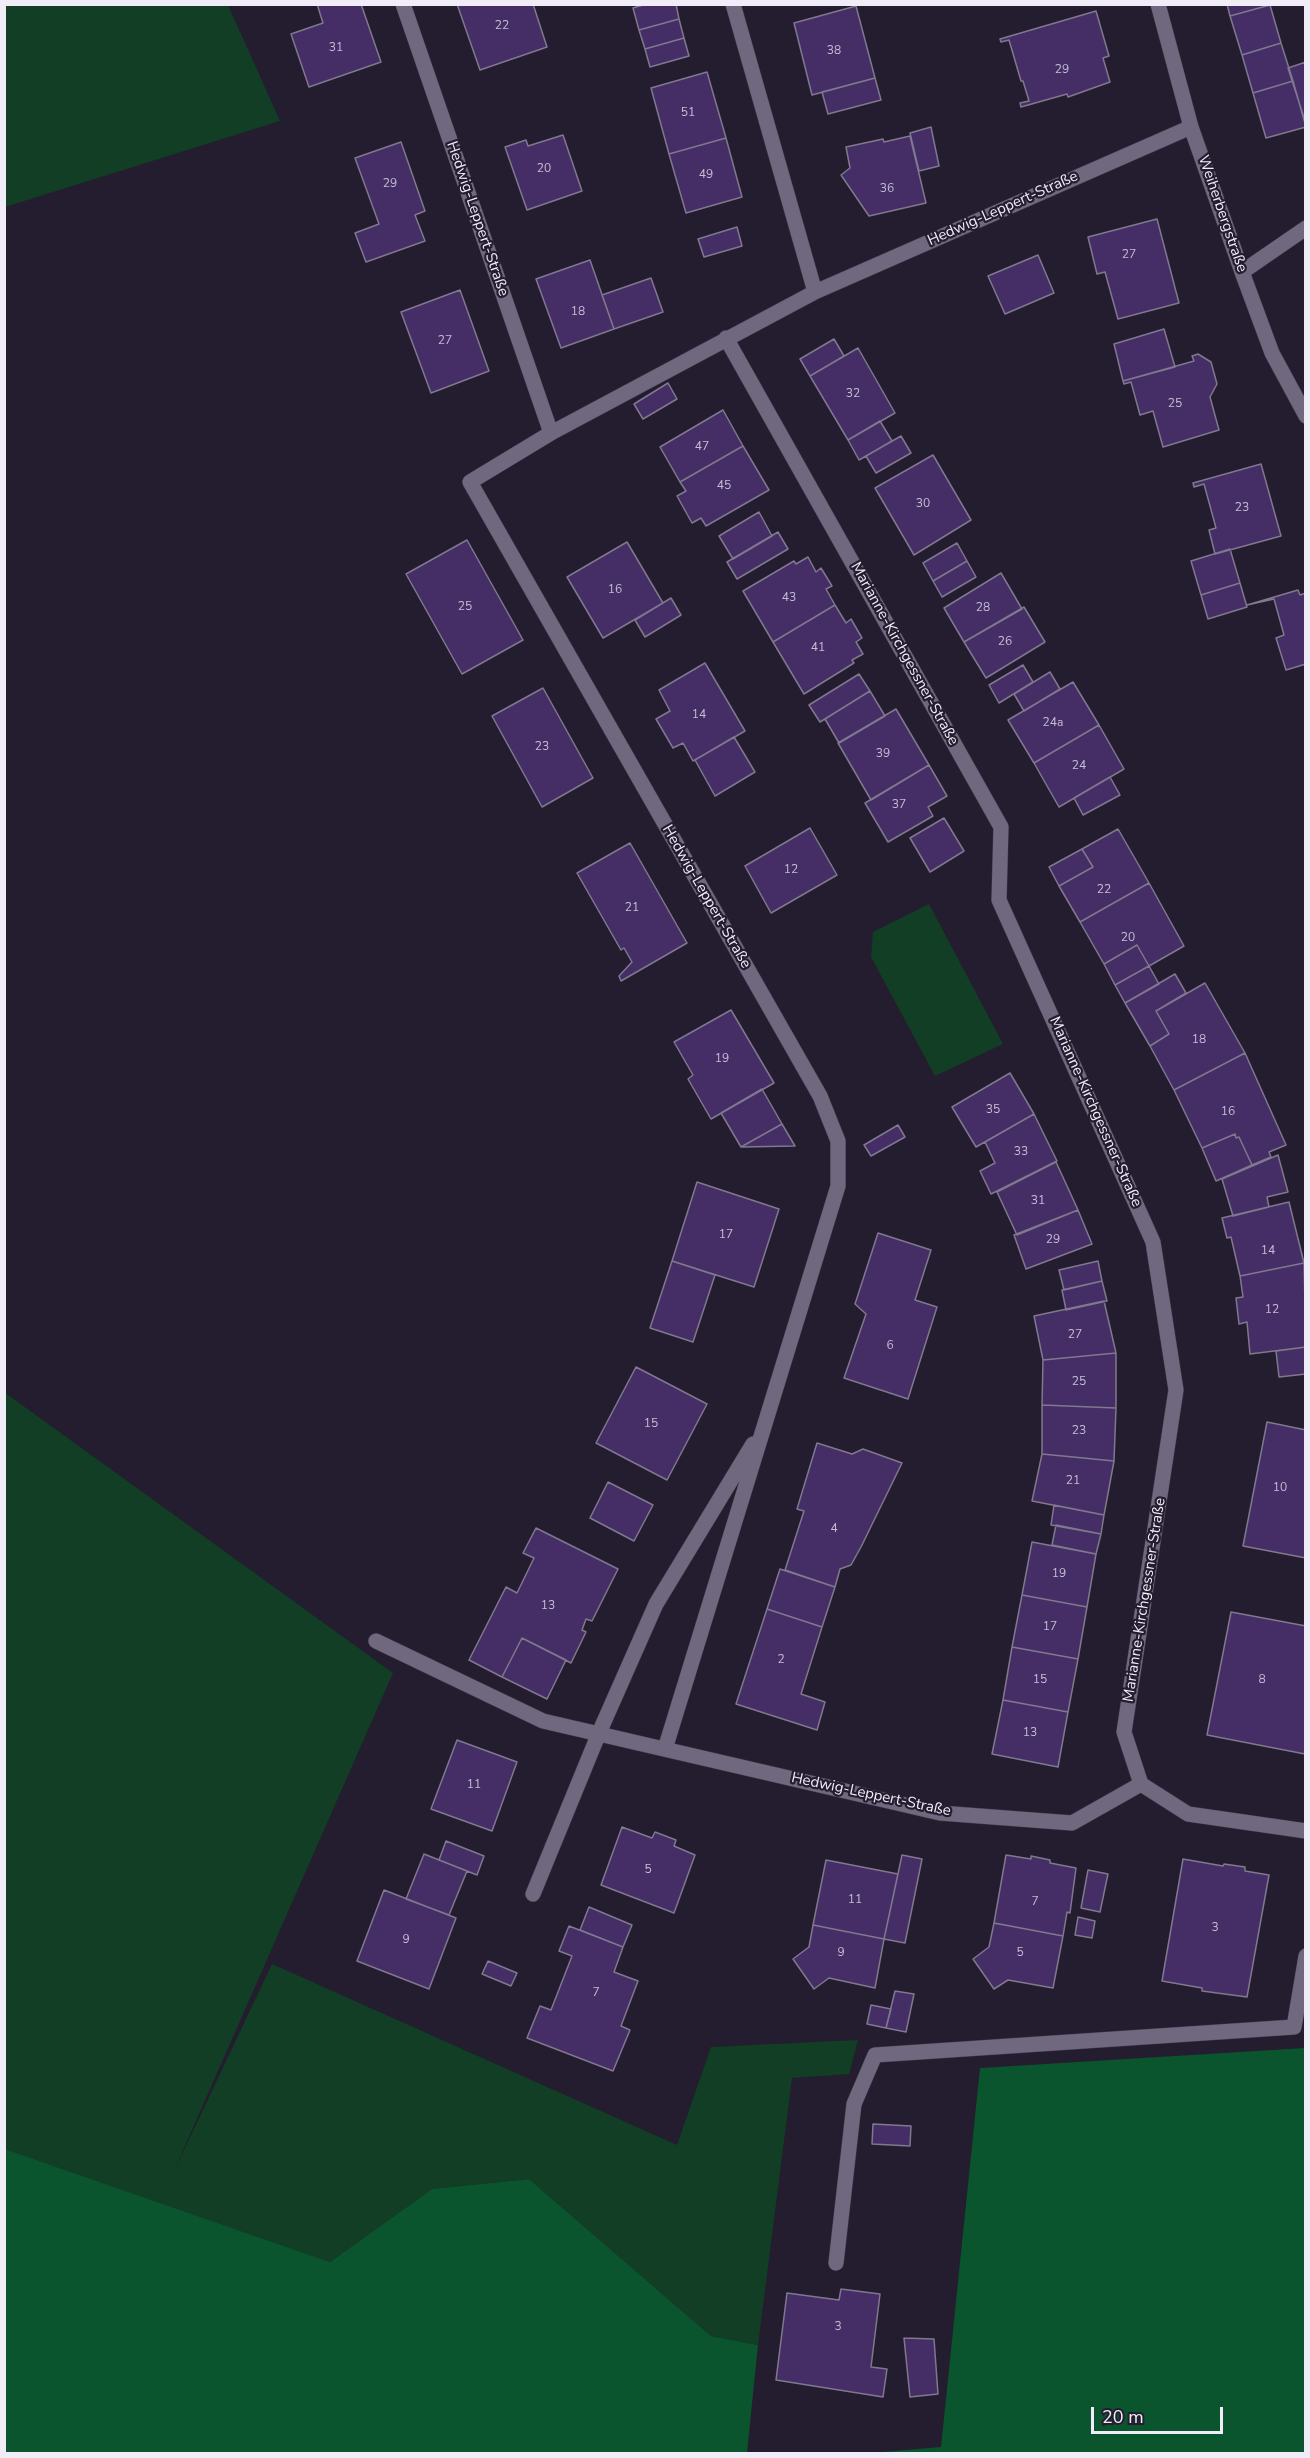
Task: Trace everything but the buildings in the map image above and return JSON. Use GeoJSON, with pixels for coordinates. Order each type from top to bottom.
{"type":"FeatureCollection","features":[{"type":"Feature","properties":{"kind":"street","name":"Hedwig-Leppert-Straße"},"geometry":{"type":"LineString","coordinates":[[403,4],[551,433]]}},
{"type":"Feature","properties":{"kind":"street"},"geometry":{"type":"LineString","coordinates":[[733,4],[815,292]]}},
{"type":"Feature","properties":{"kind":"street","name":"Weiherbergstraße"},"geometry":{"type":"LineString","coordinates":[[1158,4],[1191,127],[1242,272],[1272,353],[1305,416]]}},
{"type":"Feature","properties":{"kind":"street","name":"Hedwig-Leppert-Straße"},"geometry":{"type":"LineString","coordinates":[[665,1749],[838,1186],[838,1142],[820,1096],[470,482],[551,433],[815,292],[1191,127]]}},
{"type":"Feature","properties":{"kind":"street"},"geometry":{"type":"LineString","coordinates":[[1242,272],[1305,228]]}},
{"type":"Feature","properties":{"kind":"street","name":"Marianne-Kirchgessner-Straße"},"geometry":{"type":"LineString","coordinates":[[726,338],[1001,827],[999,900],[1153,1242],[1176,1390],[1125,1732],[1141,1784]]}},
{"type":"Feature","properties":{"kind":"street","name":"Hedwig-Leppert-Straße"},"geometry":{"type":"LineString","coordinates":[[533,1894],[599,1733],[656,1604],[765,1424]]}},
{"type":"Feature","properties":{"kind":"street","name":"Hedwig-Leppert-Straße"},"geometry":{"type":"LineString","coordinates":[[376,1641],[543,1721],[940,1813],[1072,1823],[1141,1784]]}},
{"type":"Feature","properties":{"kind":"street"},"geometry":{"type":"LineString","coordinates":[[1141,1784],[1188,1814],[1305,1832]]}},
{"type":"Feature","properties":{"kind":"street"},"geometry":{"type":"LineString","coordinates":[[836,2263],[854,2104],[875,2055],[1294,2026],[1305,1956]]}},
{"type":"Feature","properties":{"kind":"green space"},"geometry":{"type":"Polygon","coordinates":[[[5,4],[228,5],[280,121],[5,207],[5,4]]]}},
{"type":"Feature","properties":{"kind":"green space"},"geometry":{"type":"Polygon","coordinates":[[[929,904],[1003,1044],[935,1076],[871,957],[873,932],[929,904]]]}},
{"type":"Feature","properties":{"kind":"green space"},"geometry":{"type":"Polygon","coordinates":[[[4,1392],[393,1673],[174,2171],[272,1964],[677,2145],[711,2047],[858,2040],[849,2074],[792,2078],[758,2345],[711,2336],[529,2179],[432,2189],[330,2262],[5,2149],[4,1392]]]}},
{"type":"Feature","properties":{"kind":"green space"},"geometry":{"type":"Polygon","coordinates":[[[1305,2048],[1305,2453],[871,2453],[941,2447],[980,2068],[1305,2048]]]}},
{"type":"Feature","properties":{"kind":"green space"},"geometry":{"type":"Polygon","coordinates":[[[5,2149],[330,2262],[432,2189],[529,2179],[711,2336],[758,2345],[747,2453],[5,2453],[5,2149]]]}}]}
